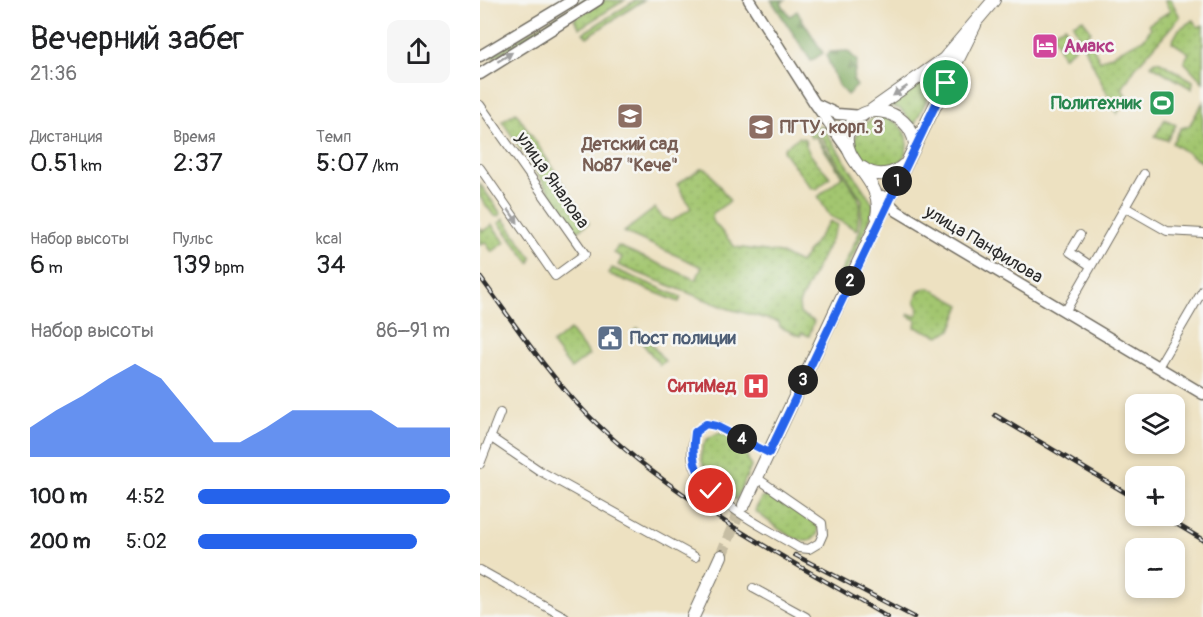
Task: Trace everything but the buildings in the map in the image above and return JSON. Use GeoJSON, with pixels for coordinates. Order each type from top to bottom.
{"type":"FeatureCollection","features":[{"type":"Feature","properties":{"kind":"main road"},"geometry":{"type":"LineString","coordinates":[[480,56],[573,0]]}},
{"type":"Feature","properties":{"kind":"main road"},"geometry":{"type":"LineString","coordinates":[[480,74],[598,0]]}},
{"type":"Feature","properties":{"kind":"main road"},"geometry":{"type":"LineString","coordinates":[[749,0],[814,102],[887,203]]}},
{"type":"Feature","properties":{"kind":"main road"},"geometry":{"type":"LineString","coordinates":[[849,151],[849,131],[865,114],[944,59],[975,25],[992,1]]}},
{"type":"Feature","properties":{"kind":"main road"},"geometry":{"type":"LineString","coordinates":[[744,504],[874,229],[975,25]]}},
{"type":"Feature","properties":{"kind":"main road"},"geometry":{"type":"LineString","coordinates":[[814,102],[837,114],[865,114],[881,111],[899,117],[912,131],[915,144]]}},
{"type":"Feature","properties":{"kind":"main road"},"geometry":{"type":"LineString","coordinates":[[860,166],[867,171],[883,175],[899,170],[906,163]]}},
{"type":"Feature","properties":{"kind":"main road"},"geometry":{"type":"LineString","coordinates":[[872,183],[878,211],[874,229]]}},
{"type":"Feature","properties":{"kind":"main road","name":"улица Панфилова"},"geometry":{"type":"LineString","coordinates":[[887,203],[1203,394]]}},
{"type":"Feature","properties":{"kind":"main road"},"geometry":{"type":"LineString","coordinates":[[693,617],[721,556]]}},
{"type":"Feature","properties":{"kind":"street","name":"улица Яналова"},"geometry":{"type":"LineString","coordinates":[[480,105],[585,254],[555,276],[480,168]]}},
{"type":"Feature","properties":{"kind":"street"},"geometry":{"type":"LineString","coordinates":[[1065,312],[1144,174]]}},
{"type":"Feature","properties":{"kind":"street"},"geometry":{"type":"LineString","coordinates":[[1125,207],[1167,231],[1203,233]]}},
{"type":"Feature","properties":{"kind":"street"},"geometry":{"type":"LineString","coordinates":[[1080,235],[1070,252],[1091,267]]}},
{"type":"Feature","properties":{"kind":"street"},"geometry":{"type":"LineString","coordinates":[[1158,367],[1203,290]]}},
{"type":"Feature","properties":{"kind":"street"},"geometry":{"type":"LineString","coordinates":[[480,464],[500,412]]}},
{"type":"Feature","properties":{"kind":"street"},"geometry":{"type":"LineString","coordinates":[[757,478],[822,523],[823,534],[819,543],[809,549],[799,548],[724,502],[701,478],[692,455],[695,432],[706,424],[716,426],[769,453]]}},
{"type":"Feature","properties":{"kind":"street"},"geometry":{"type":"LineString","coordinates":[[490,437],[540,471],[695,557]]}},
{"type":"Feature","properties":{"kind":"street"},"geometry":{"type":"LineString","coordinates":[[480,570],[565,617]]}},
{"type":"Feature","properties":{"kind":"street"},"geometry":{"type":"LineString","coordinates":[[753,588],[806,617]]}},
{"type":"Feature","properties":{"kind":"green space"},"geometry":{"type":"Polygon","coordinates":[[[583,0],[589,0],[493,58],[492,55],[583,0]]]}},
{"type":"Feature","properties":{"kind":"green space"},"geometry":{"type":"Polygon","coordinates":[[[605,0],[625,0],[580,28],[574,19],[605,0]]]}},
{"type":"Feature","properties":{"kind":"green space"},"geometry":{"type":"Polygon","coordinates":[[[636,0],[644,0],[587,37],[583,33],[636,0]]]}},
{"type":"Feature","properties":{"kind":"green space"},"geometry":{"type":"Polygon","coordinates":[[[771,0],[785,0],[781,3],[790,16],[797,11],[823,53],[811,61],[771,0]]]}},
{"type":"Feature","properties":{"kind":"green space"},"geometry":{"type":"Polygon","coordinates":[[[1164,0],[1171,0],[1180,17],[1135,68],[1122,89],[1127,97],[1117,114],[1073,24],[1083,19],[1091,32],[1087,35],[1100,61],[1145,38],[1151,28],[1149,24],[1170,11],[1164,0]]]}},
{"type":"Feature","properties":{"kind":"green space"},"geometry":{"type":"Polygon","coordinates":[[[1193,20],[1198,27],[1203,25],[1203,82],[1184,62],[1189,53],[1172,42],[1179,29],[1193,20]]]}},
{"type":"Feature","properties":{"kind":"green space"},"geometry":{"type":"Polygon","coordinates":[[[1065,26],[1075,48],[1063,57],[1052,32],[1065,26]]]}},
{"type":"Feature","properties":{"kind":"green space"},"geometry":{"type":"Polygon","coordinates":[[[848,51],[857,61],[853,80],[857,86],[847,95],[838,85],[826,55],[830,52],[848,51]]]}},
{"type":"Feature","properties":{"kind":"green space"},"geometry":{"type":"Polygon","coordinates":[[[1155,61],[1193,81],[1192,89],[1151,65],[1155,61]]]}},
{"type":"Feature","properties":{"kind":"green space"},"geometry":{"type":"Polygon","coordinates":[[[942,70],[914,125],[900,109],[889,106],[942,70]]]}},
{"type":"Feature","properties":{"kind":"green space"},"geometry":{"type":"Polygon","coordinates":[[[1203,102],[1203,163],[1172,143],[1181,128],[1189,126],[1203,102]]]}},
{"type":"Feature","properties":{"kind":"green space"},"geometry":{"type":"Polygon","coordinates":[[[516,112],[589,223],[576,232],[502,121],[516,112]]]}},
{"type":"Feature","properties":{"kind":"green space"},"geometry":{"type":"Polygon","coordinates":[[[876,118],[886,118],[895,122],[903,130],[907,144],[903,158],[895,166],[886,170],[876,170],[867,166],[859,158],[855,149],[855,139],[859,130],[867,122],[876,118]]]}},
{"type":"Feature","properties":{"kind":"green space"},"geometry":{"type":"Polygon","coordinates":[[[1165,119],[1176,125],[1167,140],[1155,136],[1165,119]]]}},
{"type":"Feature","properties":{"kind":"green space"},"geometry":{"type":"Polygon","coordinates":[[[822,126],[873,204],[872,214],[845,273],[840,274],[860,231],[862,200],[815,127],[822,126]]]}},
{"type":"Feature","properties":{"kind":"green space"},"geometry":{"type":"Polygon","coordinates":[[[812,128],[857,195],[860,203],[857,230],[830,216],[818,197],[842,176],[816,137],[811,138],[808,131],[812,128]]]}},
{"type":"Feature","properties":{"kind":"green space"},"geometry":{"type":"Polygon","coordinates":[[[799,137],[805,139],[811,156],[830,177],[817,189],[811,188],[783,151],[799,137]]]}},
{"type":"Feature","properties":{"kind":"green space"},"geometry":{"type":"Polygon","coordinates":[[[702,168],[708,170],[730,201],[713,213],[712,220],[735,247],[780,253],[800,263],[830,221],[838,225],[799,304],[800,314],[814,321],[809,336],[802,333],[800,336],[780,327],[779,322],[729,309],[618,265],[622,257],[614,253],[618,246],[696,280],[702,267],[624,232],[655,208],[662,217],[672,221],[691,208],[677,184],[702,168]]]}},
{"type":"Feature","properties":{"kind":"green space"},"geometry":{"type":"Polygon","coordinates":[[[480,184],[501,214],[499,216],[494,216],[480,197],[480,184]]]}},
{"type":"Feature","properties":{"kind":"green space"},"geometry":{"type":"Polygon","coordinates":[[[504,219],[532,258],[530,263],[499,223],[504,219]]]}},
{"type":"Feature","properties":{"kind":"green space"},"geometry":{"type":"Polygon","coordinates":[[[492,225],[505,242],[492,252],[485,242],[480,245],[480,228],[483,231],[492,225]]]}},
{"type":"Feature","properties":{"kind":"green space"},"geometry":{"type":"Polygon","coordinates":[[[612,268],[681,297],[679,302],[609,274],[612,268]]]}},
{"type":"Feature","properties":{"kind":"green space"},"geometry":{"type":"Polygon","coordinates":[[[930,288],[961,305],[951,330],[939,336],[915,327],[916,320],[908,316],[909,314],[916,316],[919,309],[915,301],[918,292],[930,288]]]}},
{"type":"Feature","properties":{"kind":"green space"},"geometry":{"type":"Polygon","coordinates":[[[638,328],[665,361],[660,365],[633,332],[638,328]]]}},
{"type":"Feature","properties":{"kind":"green space"},"geometry":{"type":"Polygon","coordinates":[[[570,330],[589,355],[571,369],[552,344],[570,330]]]}},
{"type":"Feature","properties":{"kind":"green space"},"geometry":{"type":"Polygon","coordinates":[[[723,433],[742,446],[751,467],[736,500],[710,476],[702,459],[701,453],[705,442],[723,433]]]}},
{"type":"Feature","properties":{"kind":"green space"},"geometry":{"type":"Polygon","coordinates":[[[771,496],[780,498],[817,524],[816,536],[808,541],[793,537],[755,511],[761,498],[771,496]]]}},
{"type":"Feature","properties":{"kind":"tunnel"},"geometry":{"type":"LineString","coordinates":[[721,556],[744,505]]}},
{"type":"Feature","properties":{"kind":"railway"},"geometry":{"type":"LineString","coordinates":[[480,277],[557,381],[619,444],[655,473],[730,525],[887,617]]}},
{"type":"Feature","properties":{"kind":"railway"},"geometry":{"type":"LineString","coordinates":[[995,415],[1125,492]]}},
{"type":"Feature","properties":{"kind":"railway"},"geometry":{"type":"LineString","coordinates":[[1180,526],[1203,540]]}},
{"type":"Feature","properties":{"kind":"railway"},"geometry":{"type":"LineString","coordinates":[[795,555],[914,617]]}},
{"type":"Feature","properties":{"kind":"place","name":"Амакс"},"geometry":{"type":"Point","coordinates":[1045,46]}},
{"type":"Feature","properties":{"kind":"place","name":"Политехник"},"geometry":{"type":"Point","coordinates":[1162,103]}},
{"type":"Feature","properties":{"kind":"place","name":"Детский сад №87 \"Кече\""},"geometry":{"type":"Point","coordinates":[630,116]}},
{"type":"Feature","properties":{"kind":"place","name":"ПГТУ, корп. 3"},"geometry":{"type":"Point","coordinates":[761,127]}},
{"type":"Feature","properties":{"kind":"place","name":"Пост полиции"},"geometry":{"type":"Point","coordinates":[610,338]}},
{"type":"Feature","properties":{"kind":"place","name":"СитиМед"},"geometry":{"type":"Point","coordinates":[756,386]}},
{"type":"Feature","properties":{"kind":"route"},"geometry":{"type":"LineString","coordinates":[[711,491],[695,468],[692,455],[695,432],[706,424],[716,426],[769,453],[874,229],[946,83]]}}]}
